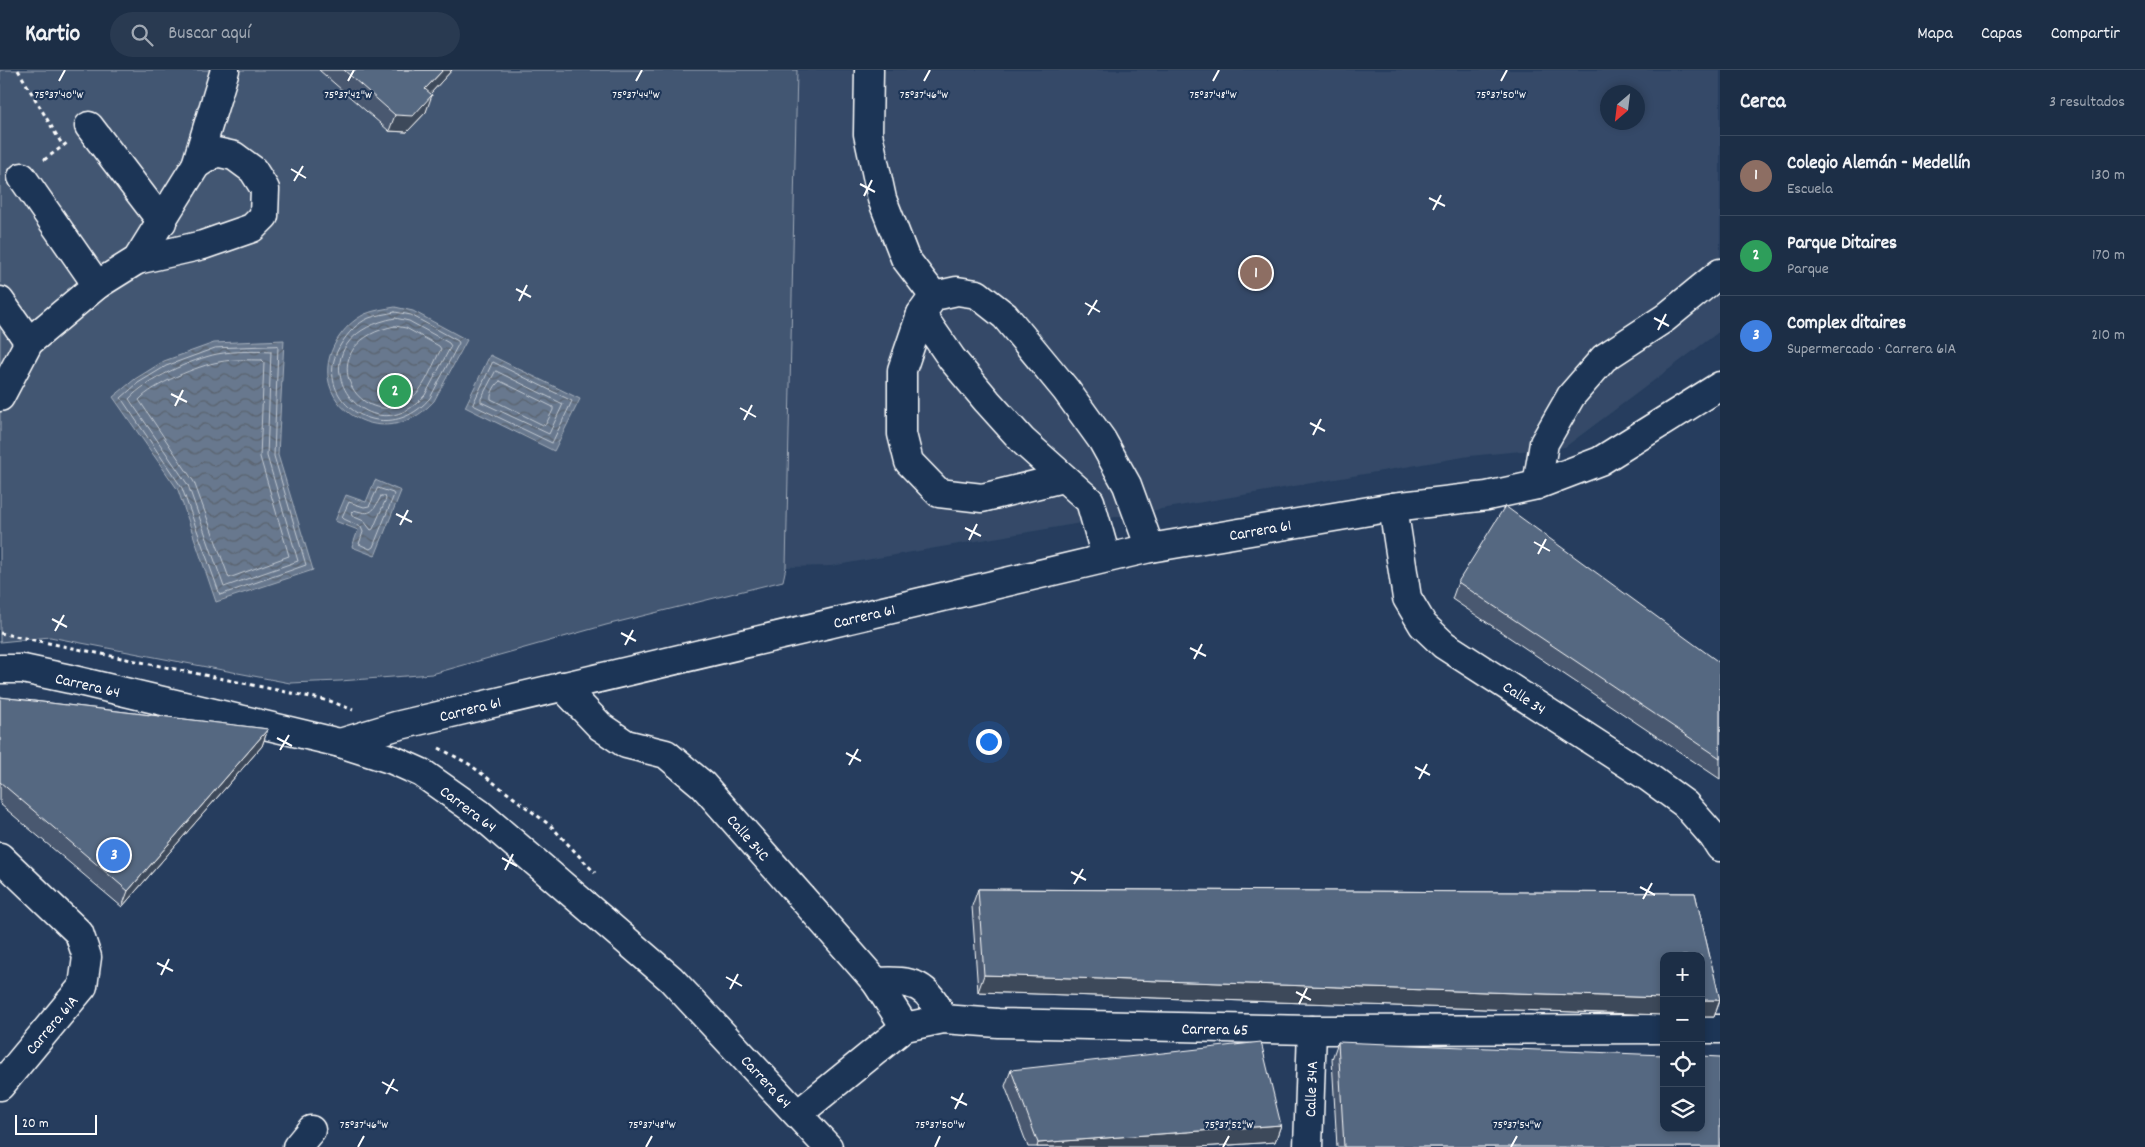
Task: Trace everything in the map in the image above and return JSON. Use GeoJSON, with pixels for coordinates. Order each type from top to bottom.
{"type":"FeatureCollection","features":[{"type":"Feature","properties":{"kind":"street"},"geometry":{"type":"LineString","coordinates":[[137,260],[196,165],[225,70]]}},
{"type":"Feature","properties":{"kind":"street"},"geometry":{"type":"LineString","coordinates":[[869,70],[868,134],[882,199],[905,258],[952,359],[1023,441],[1090,501],[1106,558]]}},
{"type":"Feature","properties":{"kind":"street"},"geometry":{"type":"LineString","coordinates":[[89,126],[162,222]]}},
{"type":"Feature","properties":{"kind":"street"},"geometry":{"type":"LineString","coordinates":[[0,397],[29,342],[97,285],[137,260],[203,245],[252,228],[264,216],[265,189],[253,170],[234,156],[216,152],[196,165]]}},
{"type":"Feature","properties":{"kind":"street"},"geometry":{"type":"LineString","coordinates":[[22,177],[97,285]]}},
{"type":"Feature","properties":{"kind":"street"},"geometry":{"type":"LineString","coordinates":[[1537,485],[1544,443],[1571,396],[1593,370],[1604,358],[1665,318],[1720,273]]}},
{"type":"Feature","properties":{"kind":"street"},"geometry":{"type":"LineString","coordinates":[[1063,478],[982,498],[939,493],[908,462],[902,434],[902,370],[928,305],[958,291],[977,294],[1005,316],[1066,390],[1102,440],[1127,486],[1150,548]]}},
{"type":"Feature","properties":{"kind":"street"},"geometry":{"type":"LineString","coordinates":[[0,301],[29,342]]}},
{"type":"Feature","properties":{"kind":"street","name":"Carrera 61"},"geometry":{"type":"LineString","coordinates":[[340,743],[396,726],[562,686],[1150,548],[1393,507],[1487,496],[1537,485],[1600,461],[1720,386]]}},
{"type":"Feature","properties":{"kind":"street"},"geometry":{"type":"LineString","coordinates":[[1090,501],[1127,486]]}},
{"type":"Feature","properties":{"kind":"street","name":"Calle 34"},"geometry":{"type":"LineString","coordinates":[[1393,507],[1408,598],[1423,625],[1444,645],[1648,777],[1685,804],[1713,836],[1720,847]]}},
{"type":"Feature","properties":{"kind":"street","name":"Carrera 64"},"geometry":{"type":"LineString","coordinates":[[0,670],[23,669],[61,677],[340,743],[393,760],[422,773],[480,814],[671,979],[828,1147]]}},
{"type":"Feature","properties":{"kind":"street","name":"Calle 34C"},"geometry":{"type":"LineString","coordinates":[[562,686],[601,727],[626,744],[666,754],[703,785],[876,982],[905,1027]]}},
{"type":"Feature","properties":{"kind":"street","name":"Carrera 61A"},"geometry":{"type":"LineString","coordinates":[[0,1086],[84,986],[87,957],[80,933],[3,865]]}},
{"type":"Feature","properties":{"kind":"street"},"geometry":{"type":"LineString","coordinates":[[876,982],[899,981],[921,987],[935,1000],[943,1019]]}},
{"type":"Feature","properties":{"kind":"street","name":"Carrera 65"},"geometry":{"type":"LineString","coordinates":[[798,1114],[905,1027],[943,1019],[998,1023],[1312,1030],[1660,1029]]}},
{"type":"Feature","properties":{"kind":"street"},"geometry":{"type":"LineString","coordinates":[[1705,1029],[1720,1029]]}},
{"type":"Feature","properties":{"kind":"street","name":"Calle 34A"},"geometry":{"type":"LineString","coordinates":[[1308,1147],[1312,1030]]}},
{"type":"Feature","properties":{"kind":"path"},"geometry":{"type":"LineString","coordinates":[[18,70],[64,146]]}},
{"type":"Feature","properties":{"kind":"shaded area"},"geometry":{"type":"Polygon","coordinates":[[[0,70],[797,70],[786,567],[783,581],[606,625],[432,674],[290,683],[50,637],[0,642],[0,70]]]}},
{"type":"Feature","properties":{"kind":"shaded area"},"geometry":{"type":"Polygon","coordinates":[[[797,70],[1720,70],[1720,331],[1565,447],[1469,456],[831,566],[786,567],[797,70]]]}},
{"type":"Feature","properties":{"kind":"water"},"geometry":{"type":"Polygon","coordinates":[[[395,307],[413,311],[467,340],[434,401],[413,418],[392,425],[371,423],[352,415],[338,401],[329,383],[328,363],[337,340],[353,322],[368,313],[395,307]]]}},
{"type":"Feature","properties":{"kind":"water"},"geometry":{"type":"Polygon","coordinates":[[[284,340],[278,455],[313,570],[216,602],[178,490],[113,397],[135,379],[164,361],[214,343],[284,340]]]}},
{"type":"Feature","properties":{"kind":"water"},"geometry":{"type":"Polygon","coordinates":[[[490,355],[580,399],[554,451],[465,407],[490,355]]]}},
{"type":"Feature","properties":{"kind":"water"},"geometry":{"type":"Polygon","coordinates":[[[375,480],[401,491],[375,556],[352,547],[358,530],[335,521],[346,495],[366,502],[375,480]]]}},
{"type":"Feature","properties":{"kind":"building"},"geometry":{"type":"Polygon","coordinates":[[[344,70],[443,70],[425,89],[432,95],[413,116],[395,115],[344,70]]]}},
{"type":"Feature","properties":{"kind":"building"},"geometry":{"type":"Polygon","coordinates":[[[1505,506],[1720,663],[1720,758],[1458,582],[1505,506]]]}},
{"type":"Feature","properties":{"kind":"building"},"geometry":{"type":"Polygon","coordinates":[[[0,697],[268,729],[128,891],[0,782],[0,697]]]}},
{"type":"Feature","properties":{"kind":"building"},"geometry":{"type":"Polygon","coordinates":[[[978,889],[1695,893],[1720,1000],[1705,1000],[1705,952],[1660,952],[1660,998],[984,975],[978,889]]]}},
{"type":"Feature","properties":{"kind":"building"},"geometry":{"type":"Polygon","coordinates":[[[1261,1042],[1281,1125],[1038,1143],[1011,1070],[1261,1042]]]}},
{"type":"Feature","properties":{"kind":"building"},"geometry":{"type":"Polygon","coordinates":[[[1338,1042],[1660,1055],[1660,1132],[1705,1132],[1705,1056],[1720,1057],[1720,1147],[1344,1147],[1338,1042]]]}},
{"type":"Feature","properties":{"kind":"place","name":"Colegio Alemán - Medellín"},"geometry":{"type":"Point","coordinates":[1256,273]}},
{"type":"Feature","properties":{"kind":"place","name":"Parque Ditaires"},"geometry":{"type":"Point","coordinates":[395,391]}},
{"type":"Feature","properties":{"kind":"place","name":"Complex ditaires"},"geometry":{"type":"Point","coordinates":[114,855]}}]}
